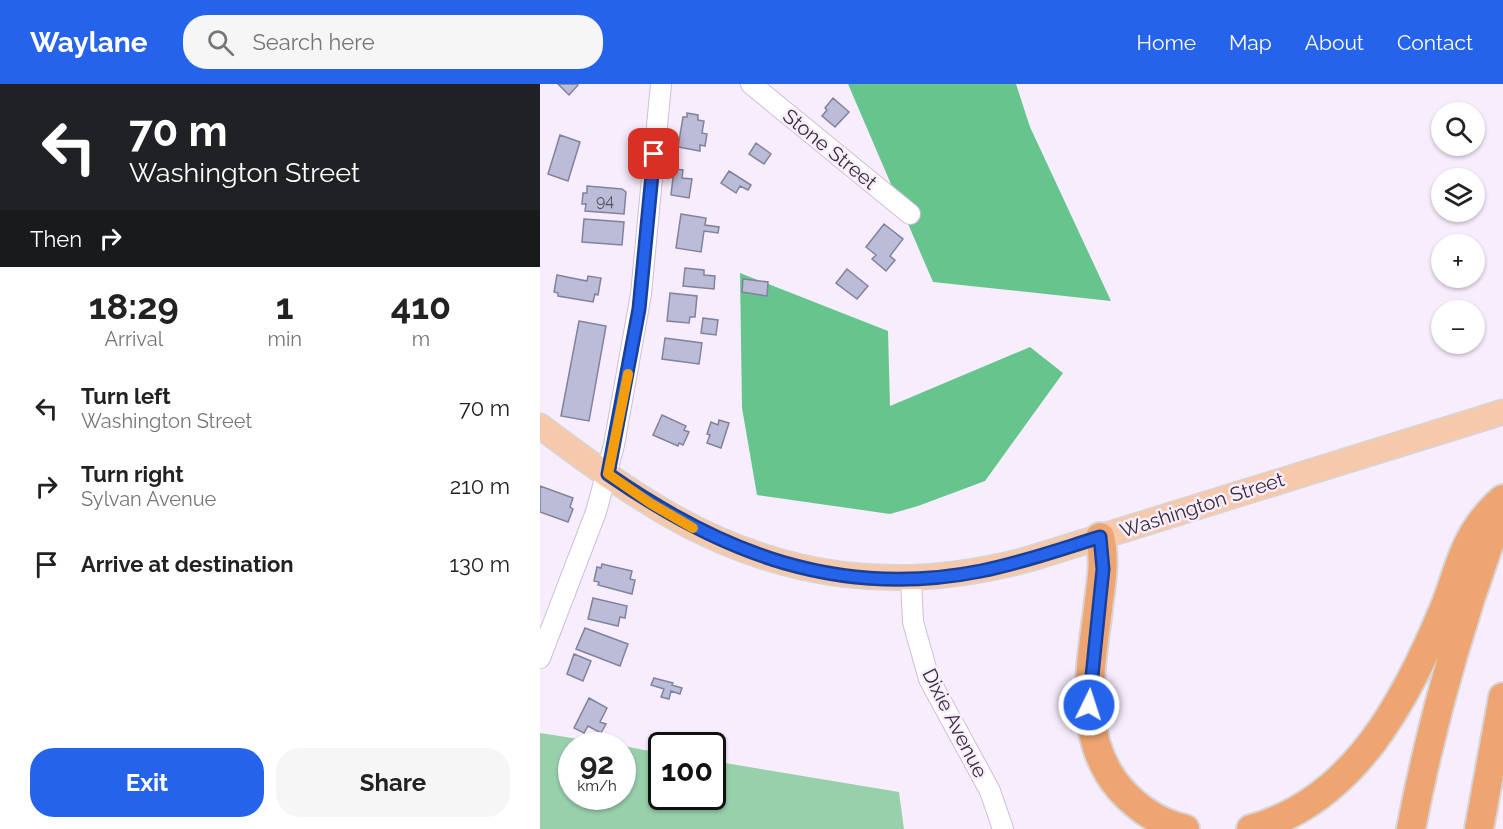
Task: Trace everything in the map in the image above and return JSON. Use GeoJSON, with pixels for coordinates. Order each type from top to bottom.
{"type":"FeatureCollection","features":[{"type":"Feature","properties":{"kind":"highway"},"geometry":{"type":"LineString","coordinates":[[1251,829],[1276,820],[1311,801],[1336,782],[1369,747],[1415,672],[1472,537],[1484,519],[1503,499]]}},
{"type":"Feature","properties":{"kind":"highway"},"geometry":{"type":"LineString","coordinates":[[1411,829],[1430,740],[1452,662],[1503,506]]}},
{"type":"Feature","properties":{"kind":"highway"},"geometry":{"type":"LineString","coordinates":[[1100,537],[1103,569],[1089,690],[1092,736],[1104,765],[1115,783],[1129,799],[1151,816],[1185,829]]}},
{"type":"Feature","properties":{"kind":"highway"},"geometry":{"type":"LineString","coordinates":[[1479,829],[1503,697]]}},
{"type":"Feature","properties":{"kind":"main road","name":"Washington Street"},"geometry":{"type":"LineString","coordinates":[[540,426],[650,503],[722,541],[759,556],[802,568],[875,578],[911,579],[981,571],[1029,559],[1503,412]]}},
{"type":"Feature","properties":{"kind":"street"},"geometry":{"type":"LineString","coordinates":[[540,658],[596,512],[608,474],[639,309],[661,84]]}},
{"type":"Feature","properties":{"kind":"street","name":"Stone Street"},"geometry":{"type":"LineString","coordinates":[[751,84],[910,214]]}},
{"type":"Feature","properties":{"kind":"street","name":"Dixie Avenue"},"geometry":{"type":"LineString","coordinates":[[911,579],[914,622],[929,679],[990,791],[1003,829]]}},
{"type":"Feature","properties":{"kind":"green space"},"geometry":{"type":"Polygon","coordinates":[[[848,84],[1016,84],[1030,127],[1111,301],[933,282],[848,84]]]}},
{"type":"Feature","properties":{"kind":"green space"},"geometry":{"type":"Polygon","coordinates":[[[740,273],[888,331],[890,406],[1030,347],[1063,373],[985,481],[890,514],[757,495],[742,408],[740,273]]]}},
{"type":"Feature","properties":{"kind":"green space"},"geometry":{"type":"Polygon","coordinates":[[[540,733],[558,736],[558,810],[636,810],[636,748],[648,751],[648,810],[726,810],[726,763],[899,792],[904,829],[540,829],[540,733]]]}},
{"type":"Feature","properties":{"kind":"building"},"geometry":{"type":"Polygon","coordinates":[[[558,84],[577,84],[578,85],[569,95],[558,84]]]}},
{"type":"Feature","properties":{"kind":"building"},"geometry":{"type":"Polygon","coordinates":[[[833,98],[849,112],[835,127],[822,116],[833,98]]]}},
{"type":"Feature","properties":{"kind":"building"},"geometry":{"type":"Polygon","coordinates":[[[687,113],[698,115],[698,120],[704,121],[702,133],[707,134],[705,146],[700,145],[700,151],[678,147],[683,117],[687,117],[687,113]]]}},
{"type":"Feature","properties":{"kind":"building"},"geometry":{"type":"Polygon","coordinates":[[[560,135],[580,142],[568,181],[548,174],[560,135]]]}},
{"type":"Feature","properties":{"kind":"building"},"geometry":{"type":"Polygon","coordinates":[[[756,143],[771,154],[764,164],[749,154],[756,143]]]}},
{"type":"Feature","properties":{"kind":"building"},"geometry":{"type":"Polygon","coordinates":[[[674,169],[683,170],[682,178],[692,179],[689,198],[671,195],[674,169]]]}},
{"type":"Feature","properties":{"kind":"building"},"geometry":{"type":"Polygon","coordinates":[[[729,171],[751,185],[748,190],[740,186],[736,193],[721,183],[729,171]]]}},
{"type":"Feature","properties":{"kind":"building"},"geometry":{"type":"Polygon","coordinates":[[[587,186],[622,189],[626,192],[624,214],[585,211],[586,204],[582,204],[583,193],[587,193],[587,186]]]}},
{"type":"Feature","properties":{"kind":"building"},"geometry":{"type":"Polygon","coordinates":[[[681,214],[706,218],[705,225],[719,227],[718,233],[704,231],[701,252],[676,248],[681,214]]]}},
{"type":"Feature","properties":{"kind":"building"},"geometry":{"type":"Polygon","coordinates":[[[584,219],[624,222],[622,245],[582,242],[584,219]]]}},
{"type":"Feature","properties":{"kind":"building"},"geometry":{"type":"Polygon","coordinates":[[[884,224],[903,239],[890,256],[895,260],[886,271],[872,259],[876,255],[866,247],[884,224]]]}},
{"type":"Feature","properties":{"kind":"building"},"geometry":{"type":"Polygon","coordinates":[[[685,268],[704,270],[704,275],[715,276],[714,289],[683,286],[685,268]]]}},
{"type":"Feature","properties":{"kind":"building"},"geometry":{"type":"Polygon","coordinates":[[[847,269],[868,286],[857,299],[836,283],[847,269]]]}},
{"type":"Feature","properties":{"kind":"building"},"geometry":{"type":"Polygon","coordinates":[[[557,275],[587,281],[588,276],[601,278],[598,295],[595,294],[593,302],[558,296],[558,293],[554,292],[557,275]]]}},
{"type":"Feature","properties":{"kind":"building"},"geometry":{"type":"Polygon","coordinates":[[[743,279],[768,282],[767,296],[742,292],[743,279]]]}},
{"type":"Feature","properties":{"kind":"building"},"geometry":{"type":"Polygon","coordinates":[[[670,293],[697,296],[695,317],[690,317],[689,323],[667,321],[670,293]]]}},
{"type":"Feature","properties":{"kind":"building"},"geometry":{"type":"Polygon","coordinates":[[[703,318],[718,320],[716,335],[701,333],[703,318]]]}},
{"type":"Feature","properties":{"kind":"building"},"geometry":{"type":"Polygon","coordinates":[[[579,321],[606,326],[589,421],[561,416],[579,321]]]}},
{"type":"Feature","properties":{"kind":"building"},"geometry":{"type":"Polygon","coordinates":[[[665,338],[702,343],[699,364],[662,359],[665,338]]]}},
{"type":"Feature","properties":{"kind":"building"},"geometry":{"type":"Polygon","coordinates":[[[662,415],[686,426],[684,430],[689,432],[683,445],[679,443],[678,446],[653,435],[662,415]]]}},
{"type":"Feature","properties":{"kind":"building"},"geometry":{"type":"Polygon","coordinates":[[[719,420],[729,423],[721,448],[707,443],[711,422],[718,425],[719,420]]]}},
{"type":"Feature","properties":{"kind":"building"},"geometry":{"type":"Polygon","coordinates":[[[540,486],[573,498],[570,507],[573,509],[568,522],[540,512],[540,486]]]}},
{"type":"Feature","properties":{"kind":"building"},"geometry":{"type":"Polygon","coordinates":[[[602,564],[632,571],[630,579],[635,580],[632,594],[598,585],[599,582],[594,581],[597,567],[601,568],[602,564]]]}},
{"type":"Feature","properties":{"kind":"building"},"geometry":{"type":"Polygon","coordinates":[[[593,598],[627,606],[625,618],[620,617],[618,626],[588,619],[593,598]]]}},
{"type":"Feature","properties":{"kind":"building"},"geometry":{"type":"Polygon","coordinates":[[[585,628],[628,644],[620,666],[576,649],[585,628]]]}},
{"type":"Feature","properties":{"kind":"building"},"geometry":{"type":"Polygon","coordinates":[[[574,654],[591,661],[583,681],[567,674],[574,654]]]}},
{"type":"Feature","properties":{"kind":"building"},"geometry":{"type":"Polygon","coordinates":[[[654,678],[682,688],[680,694],[671,691],[669,699],[661,697],[664,689],[651,685],[654,678]]]}},
{"type":"Feature","properties":{"kind":"building"},"geometry":{"type":"Polygon","coordinates":[[[589,698],[607,708],[600,722],[606,724],[602,732],[588,726],[585,732],[574,728],[589,698]]]}},
{"type":"Feature","properties":{"kind":"slow traffic"},"geometry":{"type":"LineString","coordinates":[[628,374],[608,474],[650,503],[693,528]]}},
{"type":"Feature","properties":{"kind":"route"},"geometry":{"type":"LineString","coordinates":[[654,154],[639,309],[608,474],[668,514],[722,541],[780,563],[836,574],[897,579],[959,575],[1004,566],[1100,537],[1103,569],[1089,705]]}}]}
